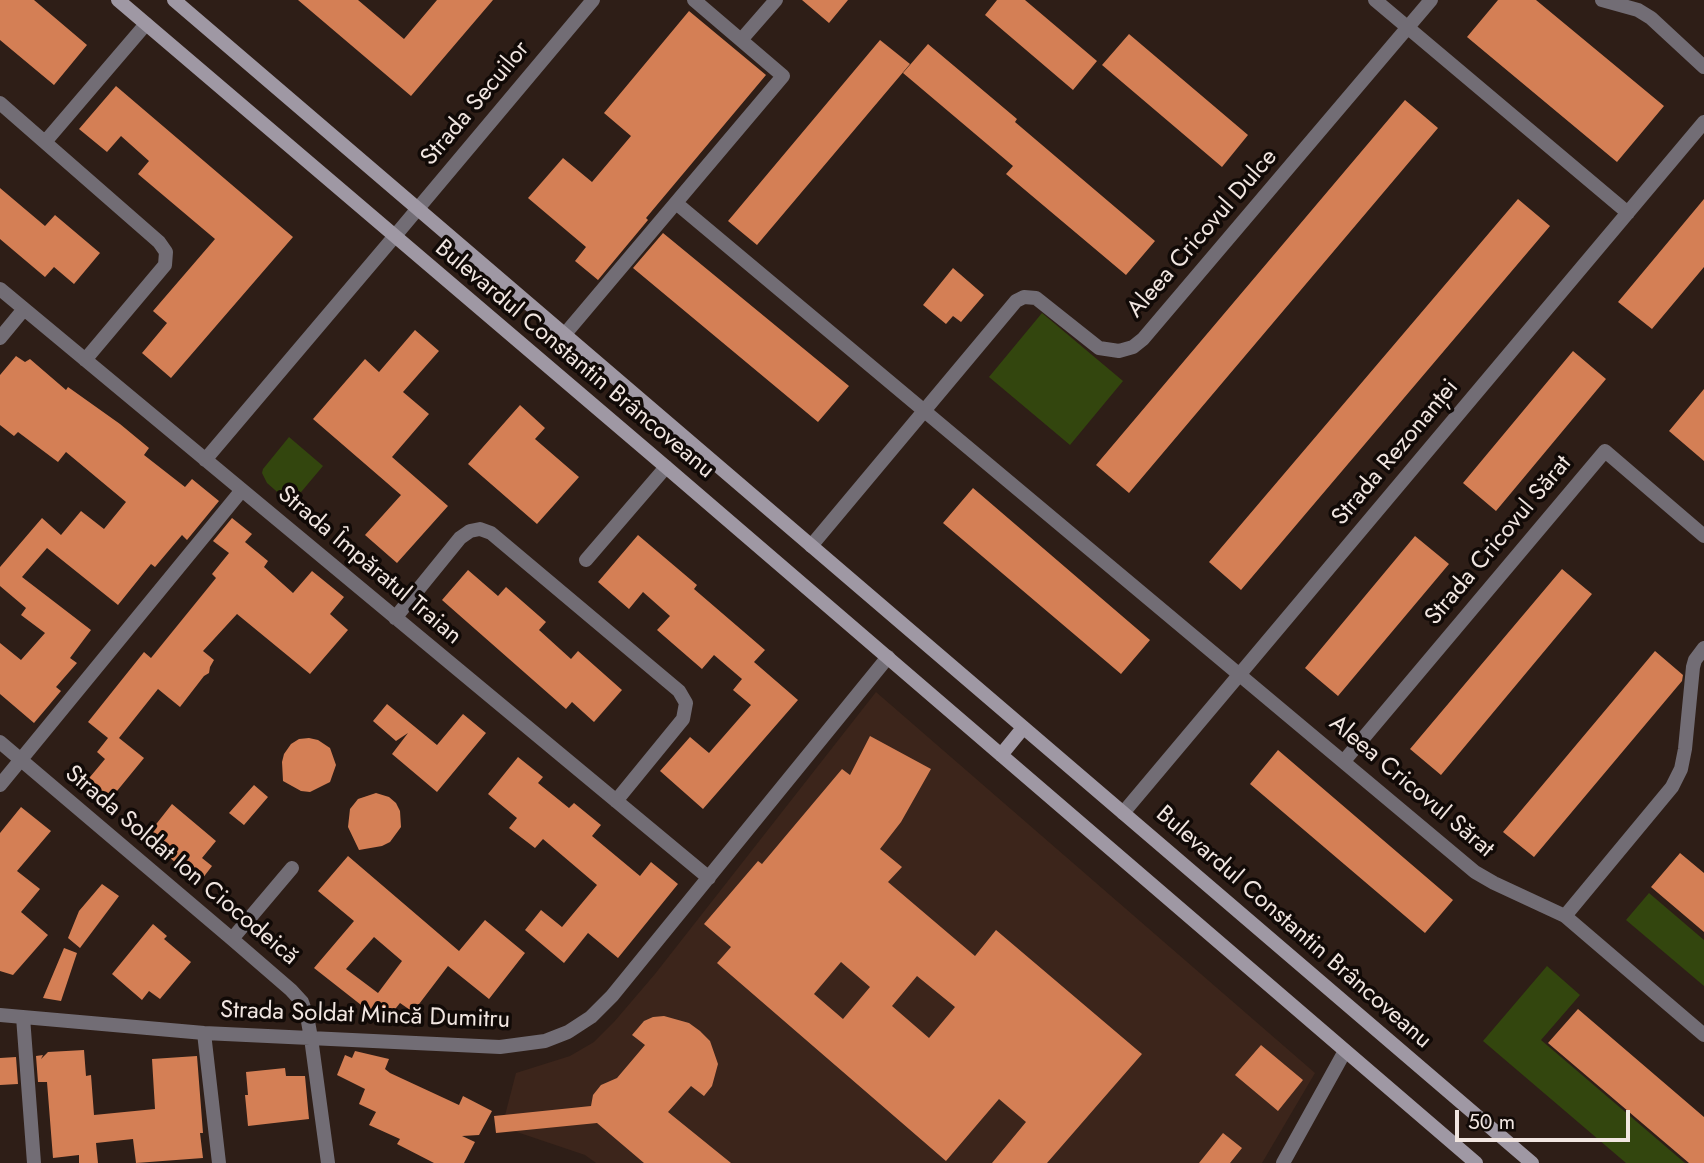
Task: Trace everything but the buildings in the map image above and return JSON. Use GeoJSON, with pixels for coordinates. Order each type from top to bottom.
{"type":"FeatureCollection","features":[{"type":"Feature","properties":{"kind":"main road","name":"Bulevardul Constantin Brâncoveanu"},"geometry":{"type":"LineString","coordinates":[[118,0],[1476,1163]]}},
{"type":"Feature","properties":{"kind":"main road","name":"Bulevardul Constantin Brâncoveanu"},"geometry":{"type":"LineString","coordinates":[[174,0],[1532,1163]]}},
{"type":"Feature","properties":{"kind":"main road"},"geometry":{"type":"LineString","coordinates":[[1001,755],[1023,728]]}},
{"type":"Feature","properties":{"kind":"street","name":"Strada Secuilor"},"geometry":{"type":"LineString","coordinates":[[205,460],[593,0]]}},
{"type":"Feature","properties":{"kind":"street"},"geometry":{"type":"LineString","coordinates":[[565,334],[783,76],[694,0]]}},
{"type":"Feature","properties":{"kind":"street"},"geometry":{"type":"LineString","coordinates":[[741,40],[776,0]]}},
{"type":"Feature","properties":{"kind":"street"},"geometry":{"type":"LineString","coordinates":[[1375,0],[1628,213]]}},
{"type":"Feature","properties":{"kind":"street","name":"Aleea Cricovul Dulce"},"geometry":{"type":"LineString","coordinates":[[811,546],[1016,301],[1024,297],[1036,298],[1099,348],[1119,351],[1133,347],[1164,317],[1431,0]]}},
{"type":"Feature","properties":{"kind":"street"},"geometry":{"type":"LineString","coordinates":[[1602,0],[1638,10],[1651,18],[1704,67]]}},
{"type":"Feature","properties":{"kind":"street"},"geometry":{"type":"LineString","coordinates":[[45,142],[146,24]]}},
{"type":"Feature","properties":{"kind":"street"},"geometry":{"type":"LineString","coordinates":[[0,103],[159,242],[166,252],[165,265],[85,360]]}},
{"type":"Feature","properties":{"kind":"street","name":"Strada Rezonanței"},"geometry":{"type":"LineString","coordinates":[[1123,813],[1704,122]]}},
{"type":"Feature","properties":{"kind":"street"},"geometry":{"type":"LineString","coordinates":[[676,203],[1240,674]]}},
{"type":"Feature","properties":{"kind":"street","name":"Strada Împăratul Traian"},"geometry":{"type":"LineString","coordinates":[[0,289],[709,878]]}},
{"type":"Feature","properties":{"kind":"street"},"geometry":{"type":"LineString","coordinates":[[0,338],[24,309]]}},
{"type":"Feature","properties":{"kind":"street","name":"Strada Cricovul Sărat"},"geometry":{"type":"LineString","coordinates":[[1344,761],[1605,451],[1704,536]]}},
{"type":"Feature","properties":{"kind":"street"},"geometry":{"type":"LineString","coordinates":[[586,560],[666,467]]}},
{"type":"Feature","properties":{"kind":"street"},"geometry":{"type":"LineString","coordinates":[[0,785],[242,490]]}},
{"type":"Feature","properties":{"kind":"street"},"geometry":{"type":"LineString","coordinates":[[395,618],[460,538],[470,531],[480,528],[511,549],[679,691],[686,703],[683,719],[616,801]]}},
{"type":"Feature","properties":{"kind":"street"},"geometry":{"type":"LineString","coordinates":[[1565,916],[1672,787],[1681,769],[1685,749],[1693,667],[1704,648]]}},
{"type":"Feature","properties":{"kind":"street","name":"Strada Soldat Mincă Dumitru"},"geometry":{"type":"LineString","coordinates":[[0,1015],[204,1033],[500,1047],[545,1041],[568,1032],[591,1017],[612,996],[888,657]]}},
{"type":"Feature","properties":{"kind":"street","name":"Aleea Cricovul Sărat"},"geometry":{"type":"LineString","coordinates":[[1240,674],[1475,872],[1565,916],[1704,1035]]}},
{"type":"Feature","properties":{"kind":"street","name":"Strada Soldat Ion Ciocodeică"},"geometry":{"type":"LineString","coordinates":[[0,742],[302,1002],[311,1038],[329,1162]]}},
{"type":"Feature","properties":{"kind":"street"},"geometry":{"type":"LineString","coordinates":[[232,939],[292,868]]}},
{"type":"Feature","properties":{"kind":"street"},"geometry":{"type":"LineString","coordinates":[[23,1017],[34,1163]]}},
{"type":"Feature","properties":{"kind":"street"},"geometry":{"type":"LineString","coordinates":[[204,1033],[219,1163]]}},
{"type":"Feature","properties":{"kind":"street"},"geometry":{"type":"LineString","coordinates":[[1283,1163],[1345,1051]]}},
{"type":"Feature","properties":{"kind":"shaded area"},"geometry":{"type":"Polygon","coordinates":[[[876,692],[1315,1073],[1262,1163],[596,1163],[585,1155],[502,1127],[516,1073],[570,1056],[594,1042],[614,1022],[655,974],[876,692]]]}},
{"type":"Feature","properties":{"kind":"green space"},"geometry":{"type":"Polygon","coordinates":[[[1042,313],[1123,381],[1070,445],[989,377],[1042,313]]]}},
{"type":"Feature","properties":{"kind":"green space"},"geometry":{"type":"Polygon","coordinates":[[[289,437],[323,466],[291,504],[267,483],[262,473],[289,437]]]}},
{"type":"Feature","properties":{"kind":"green space"},"geometry":{"type":"Polygon","coordinates":[[[1649,893],[1704,940],[1704,986],[1626,920],[1649,893]]]}},
{"type":"Feature","properties":{"kind":"green space"},"geometry":{"type":"Polygon","coordinates":[[[1547,966],[1580,995],[1541,1040],[1685,1163],[1626,1163],[1483,1041],[1547,966]]]}}]}
